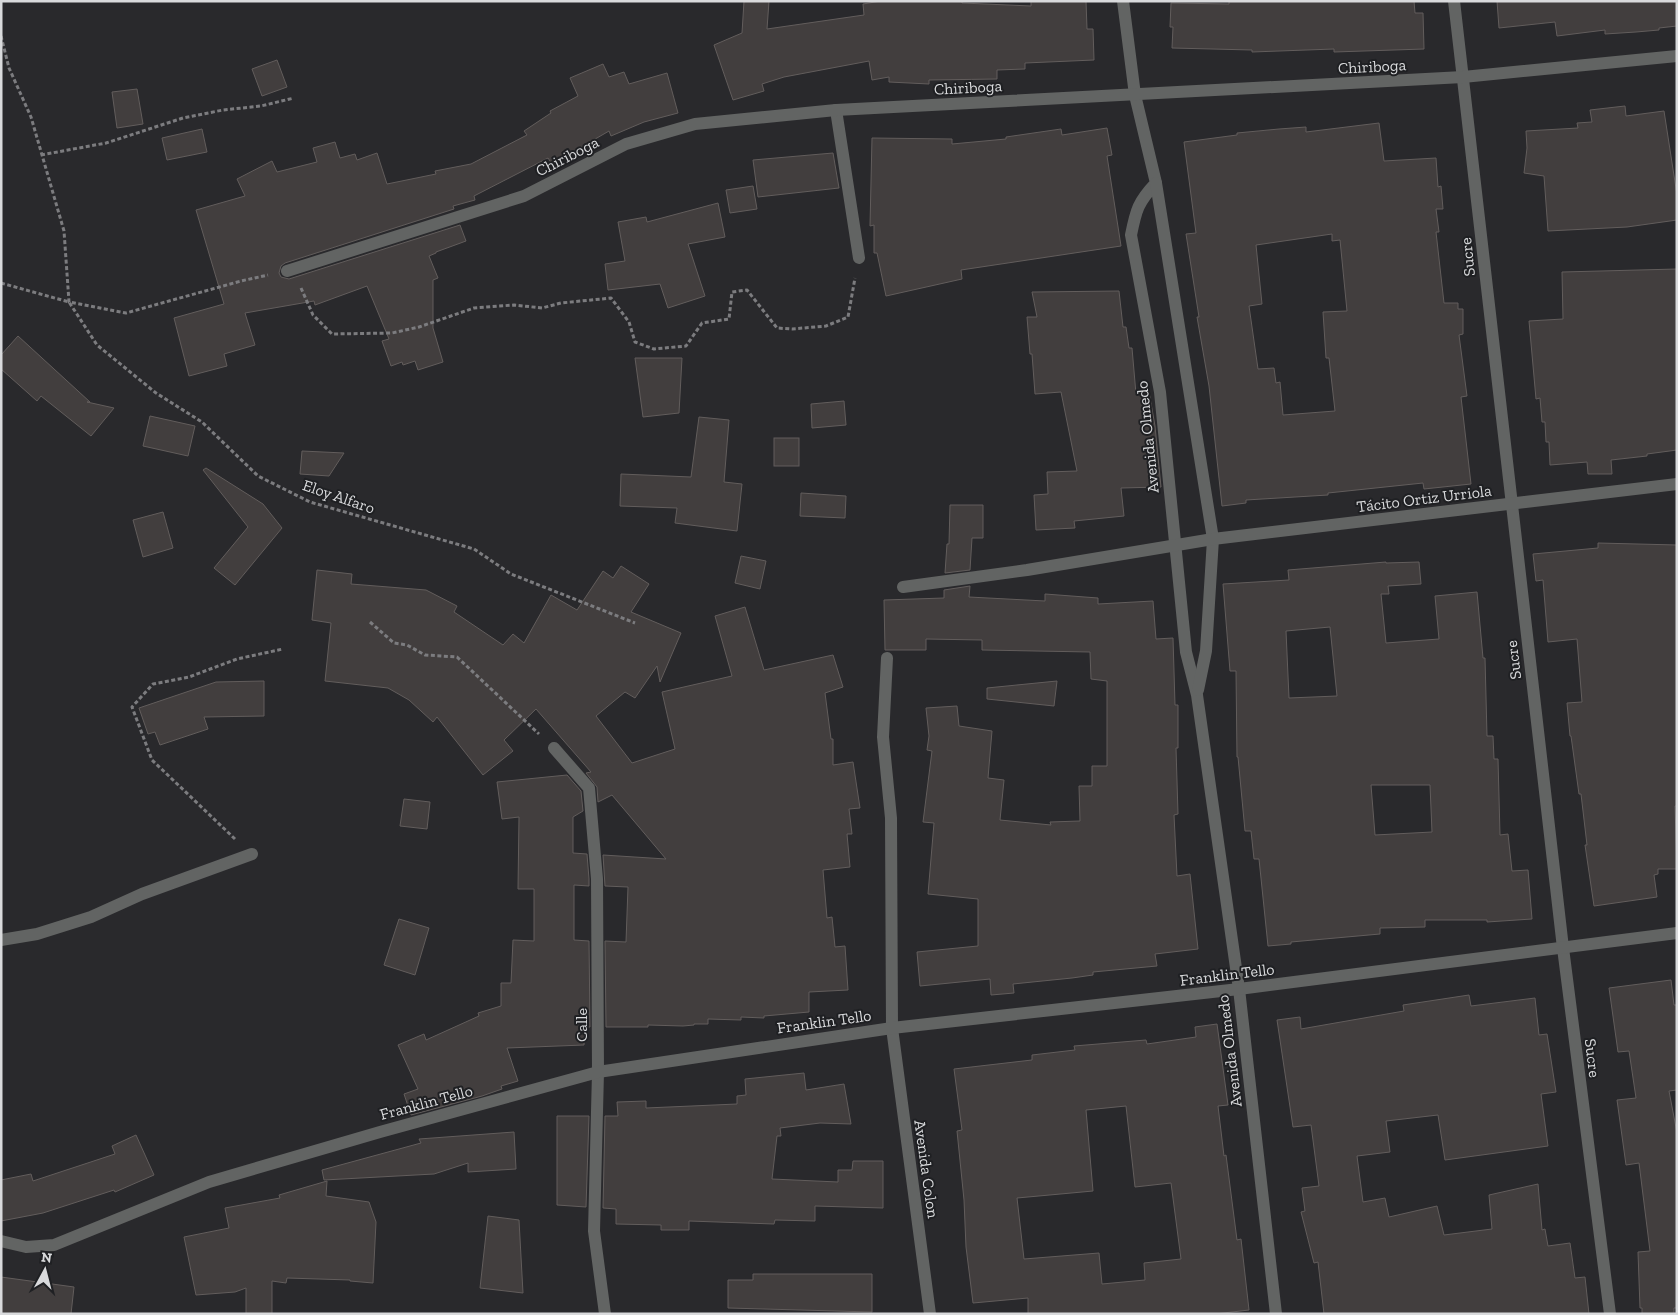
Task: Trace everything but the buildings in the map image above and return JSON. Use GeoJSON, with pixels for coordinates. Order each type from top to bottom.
{"type":"FeatureCollection","features":[{"type":"Feature","properties":{"kind":"street","name":"Avenida Olmedo"},"geometry":{"type":"LineString","coordinates":[[1123,1],[1135,95],[1156,182],[1213,539],[1206,651],[1197,695]]}},
{"type":"Feature","properties":{"kind":"street","name":"Sucre"},"geometry":{"type":"LineString","coordinates":[[1454,1],[1563,948],[1610,1314]]}},
{"type":"Feature","properties":{"kind":"street","name":"Chiriboga"},"geometry":{"type":"LineString","coordinates":[[287,271],[524,196],[626,144],[695,124],[836,110],[1463,77],[1677,56]]}},
{"type":"Feature","properties":{"kind":"street"},"geometry":{"type":"LineString","coordinates":[[836,110],[859,258]]}},
{"type":"Feature","properties":{"kind":"street","name":"Avenida Olmedo"},"geometry":{"type":"LineString","coordinates":[[1156,182],[1143,196],[1136,211],[1131,235],[1160,392],[1186,652],[1197,695],[1239,989],[1276,1314]]}},
{"type":"Feature","properties":{"kind":"street","name":"Tácito Ortiz Urriola"},"geometry":{"type":"LineString","coordinates":[[903,587],[1027,570],[1213,539],[1677,484]]}},
{"type":"Feature","properties":{"kind":"street","name":"Avenida Colon"},"geometry":{"type":"LineString","coordinates":[[887,658],[883,738],[891,818],[892,1028],[930,1314]]}},
{"type":"Feature","properties":{"kind":"street","name":"Calle"},"geometry":{"type":"LineString","coordinates":[[554,748],[589,788],[597,879],[598,1072],[594,1231],[605,1314]]}},
{"type":"Feature","properties":{"kind":"street"},"geometry":{"type":"LineString","coordinates":[[1,940],[37,934],[91,917],[142,894],[252,854]]}},
{"type":"Feature","properties":{"kind":"street","name":"Franklin Tello"},"geometry":{"type":"LineString","coordinates":[[1,1241],[26,1247],[54,1244],[209,1182],[380,1132],[598,1072],[892,1028],[1239,989],[1677,933]]}},
{"type":"Feature","properties":{"kind":"path"},"geometry":{"type":"LineString","coordinates":[[1,36],[9,68],[31,117],[64,231],[68,302]]}},
{"type":"Feature","properties":{"kind":"path"},"geometry":{"type":"LineString","coordinates":[[41,156],[106,142],[183,118],[223,110],[261,106],[294,98]]}},
{"type":"Feature","properties":{"kind":"path"},"geometry":{"type":"LineString","coordinates":[[1,283],[68,302],[126,313],[241,281],[287,271],[300,285],[313,315],[332,334],[392,333],[419,327],[474,308],[514,305],[542,308],[561,303],[611,298],[628,322],[635,342],[654,349],[686,346],[702,323],[729,319],[732,292],[747,290],[777,328],[792,329],[826,326],[848,317],[859,258]]}},
{"type":"Feature","properties":{"kind":"path","name":"Eloy Alfaro"},"geometry":{"type":"LineString","coordinates":[[68,302],[98,345],[156,393],[202,422],[258,476],[310,502],[474,549],[511,574],[635,623]]}},
{"type":"Feature","properties":{"kind":"path"},"geometry":{"type":"LineString","coordinates":[[370,622],[394,643],[406,644],[425,654],[457,656],[554,748]]}},
{"type":"Feature","properties":{"kind":"path"},"geometry":{"type":"LineString","coordinates":[[252,854],[152,760],[132,707],[153,684],[189,677],[237,659],[283,649]]}}]}
